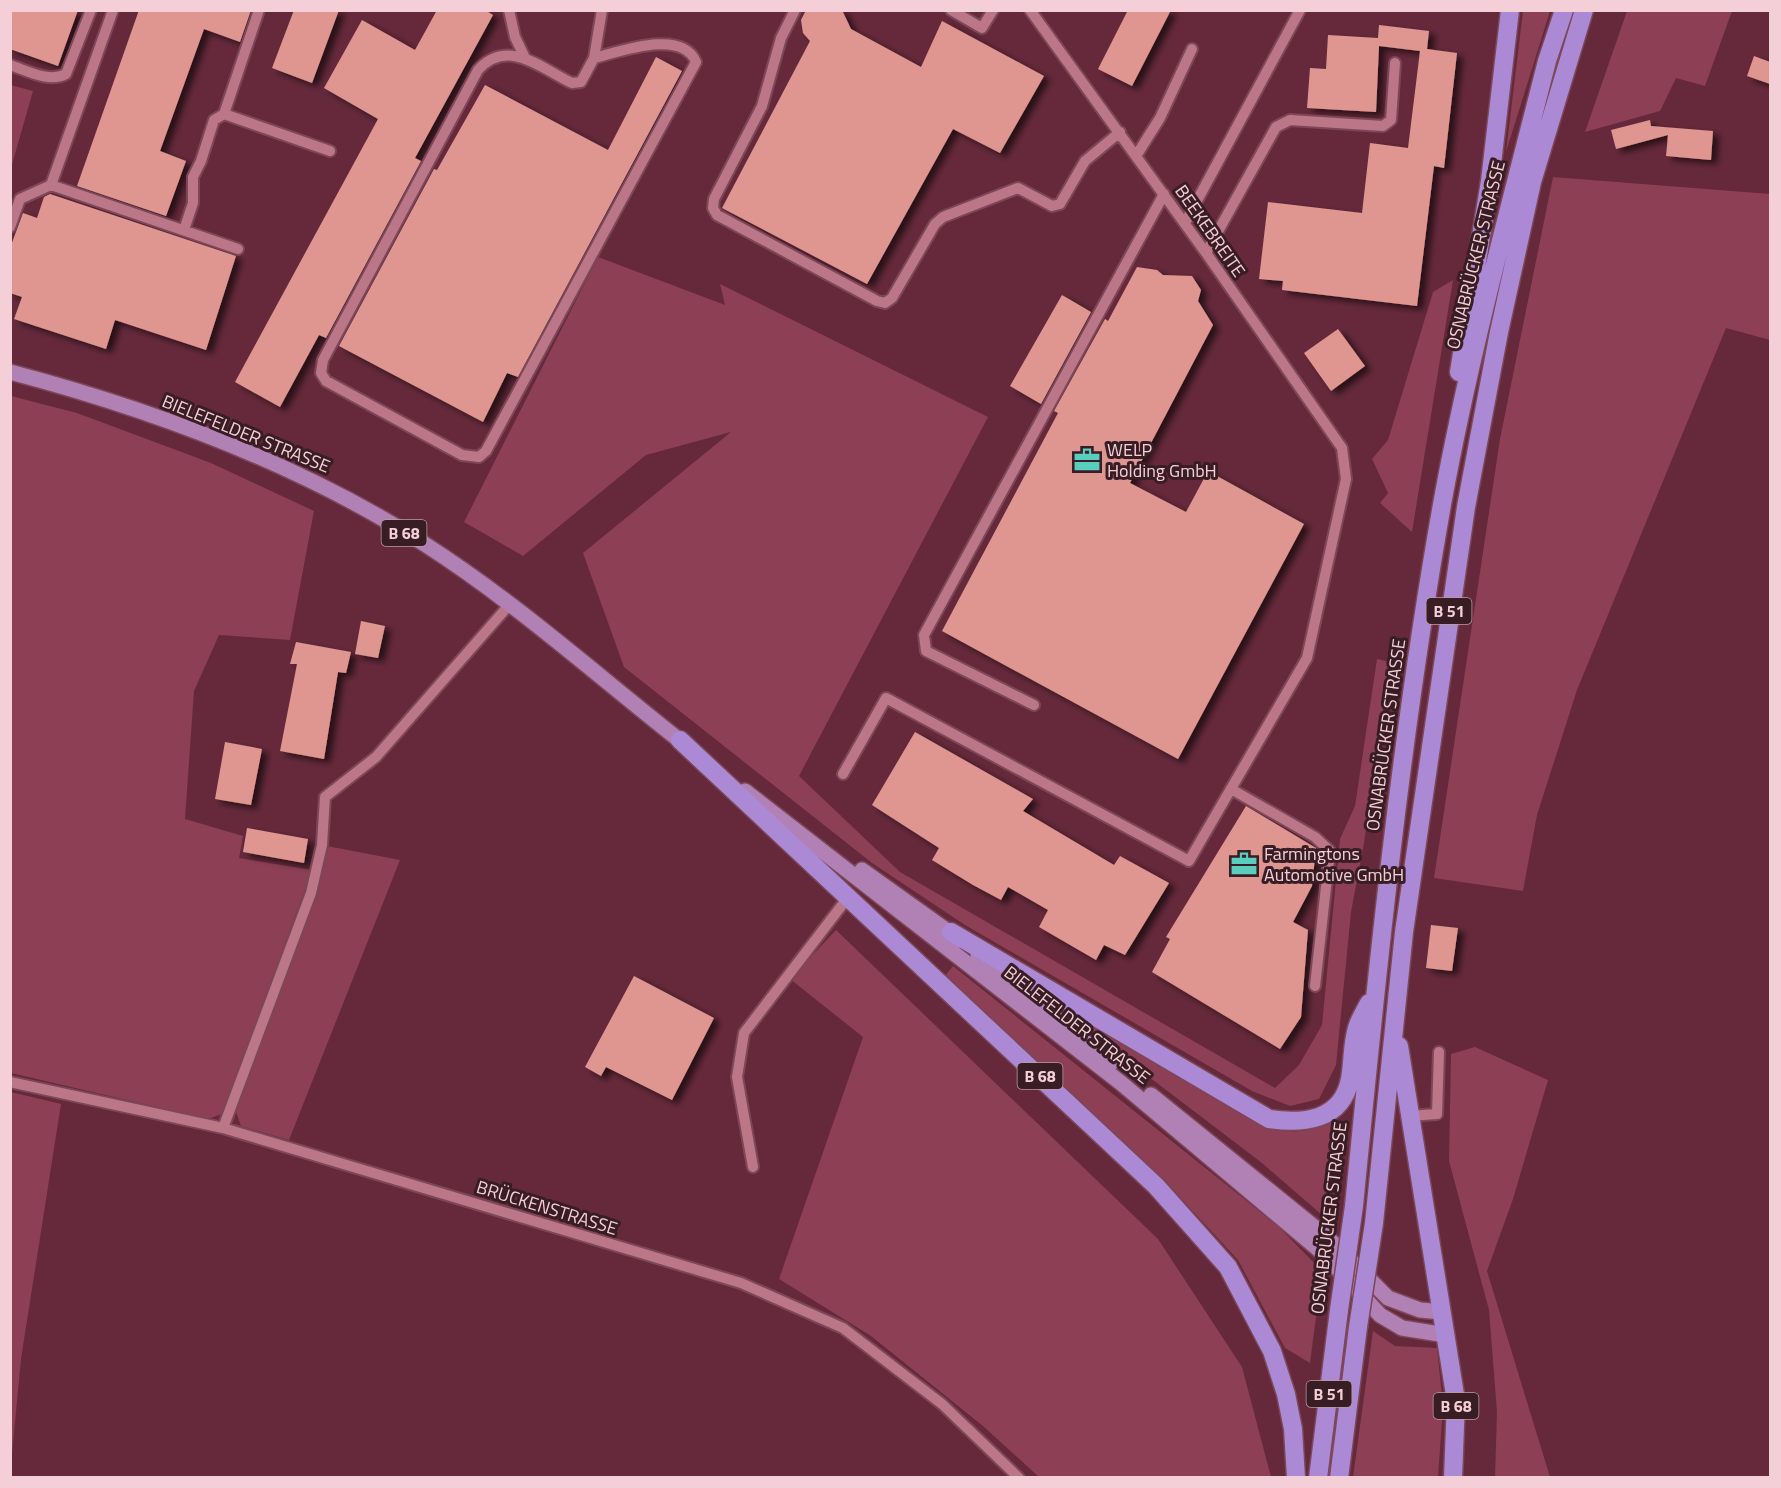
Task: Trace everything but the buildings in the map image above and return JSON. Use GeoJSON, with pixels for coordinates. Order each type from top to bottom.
{"type":"FeatureCollection","features":[{"type":"Feature","properties":{"kind":"highway"},"geometry":{"type":"LineString","coordinates":[[1443,498],[1464,330],[1490,182],[1510,10]]}},
{"type":"Feature","properties":{"kind":"highway","name":"OSNABRÜCKER STRASSE"},"geometry":{"type":"LineString","coordinates":[[1318,1478],[1354,1206],[1375,990],[1413,687],[1443,498],[1467,380],[1547,61],[1564,10]]}},
{"type":"Feature","properties":{"kind":"highway","name":"OSNABRÜCKER STRASSE"},"geometry":{"type":"LineString","coordinates":[[1339,1478],[1374,1223],[1404,932],[1466,507],[1499,333],[1532,182],[1584,10]]}},
{"type":"Feature","properties":{"kind":"highway","name":"B 68"},"geometry":{"type":"LineString","coordinates":[[680,740],[1156,1186],[1228,1267],[1272,1351],[1286,1394],[1293,1429],[1296,1478]]}},
{"type":"Feature","properties":{"kind":"highway","name":"B 68"},"geometry":{"type":"LineString","coordinates":[[951,932],[1269,1119],[1293,1123],[1319,1119],[1340,1102],[1349,1082],[1357,1028],[1375,990]]}},
{"type":"Feature","properties":{"kind":"highway","name":"B 68"},"geometry":{"type":"LineString","coordinates":[[1394,1018],[1456,1401],[1453,1478]]}},
{"type":"Feature","properties":{"kind":"main road","name":"BIELEFELDER STRASSE"},"geometry":{"type":"LineString","coordinates":[[10,372],[89,393],[225,443],[329,489],[422,543],[510,604],[680,740],[1121,1083],[1323,1253],[1380,1315],[1401,1328],[1446,1335]]}},
{"type":"Feature","properties":{"kind":"main road","name":"BIELEFELDER STRASSE"},"geometry":{"type":"LineString","coordinates":[[680,740],[951,932],[1329,1239],[1388,1298],[1420,1310],[1442,1312]]}},
{"type":"Feature","properties":{"kind":"street"},"geometry":{"type":"LineString","coordinates":[[10,65],[48,78],[59,78],[66,74],[91,10]]}},
{"type":"Feature","properties":{"kind":"street"},"geometry":{"type":"LineString","coordinates":[[51,185],[113,10]]}},
{"type":"Feature","properties":{"kind":"street"},"geometry":{"type":"LineString","coordinates":[[184,230],[192,203],[193,177],[201,161],[214,120],[224,114],[259,10]]}},
{"type":"Feature","properties":{"kind":"street"},"geometry":{"type":"LineString","coordinates":[[508,10],[515,37],[525,58]]}},
{"type":"Feature","properties":{"kind":"street"},"geometry":{"type":"LineString","coordinates":[[594,58],[663,43],[688,53],[696,62],[486,451],[479,457],[469,458],[326,381],[321,368],[478,70],[490,60],[503,55],[525,58],[572,83],[581,82],[594,58],[602,10]]}},
{"type":"Feature","properties":{"kind":"street"},"geometry":{"type":"LineString","coordinates":[[795,10],[781,38],[762,106],[714,199],[713,208],[717,215],[877,301],[885,303],[892,298],[935,224],[943,217],[1018,188],[1052,206],[1060,204],[1085,161],[1120,132]]}},
{"type":"Feature","properties":{"kind":"street"},"geometry":{"type":"LineString","coordinates":[[951,10],[982,28],[993,10]]}},
{"type":"Feature","properties":{"kind":"street","name":"BEEKEBREITE"},"geometry":{"type":"LineString","coordinates":[[843,774],[886,698],[1189,861],[1307,658],[1346,478],[1342,448],[1185,223],[1030,10]]}},
{"type":"Feature","properties":{"kind":"street"},"geometry":{"type":"LineString","coordinates":[[1185,223],[1299,10]]}},
{"type":"Feature","properties":{"kind":"street"},"geometry":{"type":"LineString","coordinates":[[1136,156],[1160,118],[1192,49]]}},
{"type":"Feature","properties":{"kind":"street"},"geometry":{"type":"LineString","coordinates":[[1206,253],[1276,127],[1290,120],[1383,126],[1391,120],[1395,63]]}},
{"type":"Feature","properties":{"kind":"street"},"geometry":{"type":"LineString","coordinates":[[224,114],[330,151]]}},
{"type":"Feature","properties":{"kind":"street"},"geometry":{"type":"LineString","coordinates":[[10,227],[20,199],[51,185],[238,249]]}},
{"type":"Feature","properties":{"kind":"street"},"geometry":{"type":"LineString","coordinates":[[1034,705],[926,651],[924,635],[1164,194]]}},
{"type":"Feature","properties":{"kind":"street"},"geometry":{"type":"LineString","coordinates":[[223,1128],[311,893],[322,845],[325,797],[376,756],[510,604]]}},
{"type":"Feature","properties":{"kind":"street"},"geometry":{"type":"LineString","coordinates":[[1231,789],[1315,837],[1330,851],[1314,986]]}},
{"type":"Feature","properties":{"kind":"street"},"geometry":{"type":"LineString","coordinates":[[753,1167],[737,1077],[744,1032],[849,896]]}},
{"type":"Feature","properties":{"kind":"street"},"geometry":{"type":"LineString","coordinates":[[1409,1116],[1437,1114],[1439,1052]]}},
{"type":"Feature","properties":{"kind":"street","name":"BRÜCKENSTRASSE"},"geometry":{"type":"LineString","coordinates":[[10,1082],[223,1128],[741,1283],[843,1328],[942,1404],[1019,1478]]}},
{"type":"Feature","properties":{"kind":"shaded area"},"geometry":{"type":"Polygon","coordinates":[[[1523,11],[1550,11],[1506,152],[1523,11]]]}},
{"type":"Feature","properties":{"kind":"shaded area"},"geometry":{"type":"Polygon","coordinates":[[[1627,11],[1732,11],[1705,86],[1676,78],[1660,111],[1585,132],[1627,11]]]}},
{"type":"Feature","properties":{"kind":"shaded area"},"geometry":{"type":"Polygon","coordinates":[[[10,85],[33,91],[11,168],[10,85]]]}},
{"type":"Feature","properties":{"kind":"shaded area"},"geometry":{"type":"Polygon","coordinates":[[[1553,177],[1770,194],[1770,340],[1726,328],[1577,690],[1537,815],[1523,891],[1434,878],[1500,439],[1553,177]]]}},
{"type":"Feature","properties":{"kind":"shaded area"},"geometry":{"type":"Polygon","coordinates":[[[598,257],[725,305],[720,284],[988,417],[799,776],[900,872],[1275,1088],[1299,1065],[1322,1025],[1340,839],[1355,806],[1377,659],[1390,662],[1364,843],[1351,912],[1336,1065],[1319,1099],[1290,1106],[1252,1091],[965,925],[872,863],[624,667],[583,553],[731,432],[646,455],[523,556],[464,522],[598,257]]]}},
{"type":"Feature","properties":{"kind":"shaded area"},"geometry":{"type":"Polygon","coordinates":[[[1453,280],[1412,532],[1380,503],[1388,493],[1372,459],[1388,440],[1433,292],[1453,280]]]}},
{"type":"Feature","properties":{"kind":"shaded area"},"geometry":{"type":"Polygon","coordinates":[[[11,396],[77,413],[211,463],[314,511],[290,640],[219,635],[194,691],[185,819],[243,836],[239,858],[312,870],[222,1114],[208,1119],[11,1073],[11,396]]]}},
{"type":"Feature","properties":{"kind":"shaded area"},"geometry":{"type":"Polygon","coordinates":[[[327,846],[400,860],[289,1140],[241,1126],[236,1112],[318,886],[327,846]]]}},
{"type":"Feature","properties":{"kind":"shaded area"},"geometry":{"type":"Polygon","coordinates":[[[836,930],[1158,1239],[1242,1367],[1271,1477],[1039,1477],[983,1426],[871,1336],[779,1279],[863,1037],[790,979],[836,930]]]}},
{"type":"Feature","properties":{"kind":"shaded area"},"geometry":{"type":"Polygon","coordinates":[[[953,966],[1278,1226],[1322,1271],[1310,1363],[1285,1348],[1238,1260],[1162,1178],[945,976],[953,966]]]}},
{"type":"Feature","properties":{"kind":"shaded area"},"geometry":{"type":"Polygon","coordinates":[[[1048,1000],[1255,1120],[1279,1129],[1297,1131],[1315,1127],[1338,1116],[1329,1221],[1262,1163],[1048,1000]]]}},
{"type":"Feature","properties":{"kind":"shaded area"},"geometry":{"type":"Polygon","coordinates":[[[1475,1047],[1548,1080],[1513,1199],[1487,1271],[1550,1477],[1495,1477],[1497,1412],[1489,1310],[1449,1161],[1451,1054],[1475,1047]]]}},
{"type":"Feature","properties":{"kind":"shaded area"},"geometry":{"type":"Polygon","coordinates":[[[11,1092],[61,1104],[21,1359],[11,1464],[11,1092]]]}},
{"type":"Feature","properties":{"kind":"shaded area"},"geometry":{"type":"Polygon","coordinates":[[[1373,1331],[1395,1346],[1437,1348],[1443,1406],[1438,1477],[1353,1477],[1373,1331]]]}},
{"type":"Feature","properties":{"kind":"place","name":"WELP Holding GmbH"},"geometry":{"type":"Point","coordinates":[1087,460]}},
{"type":"Feature","properties":{"kind":"place","name":"Farmingtons Automotive GmbH"},"geometry":{"type":"Point","coordinates":[1244,864]}}]}
